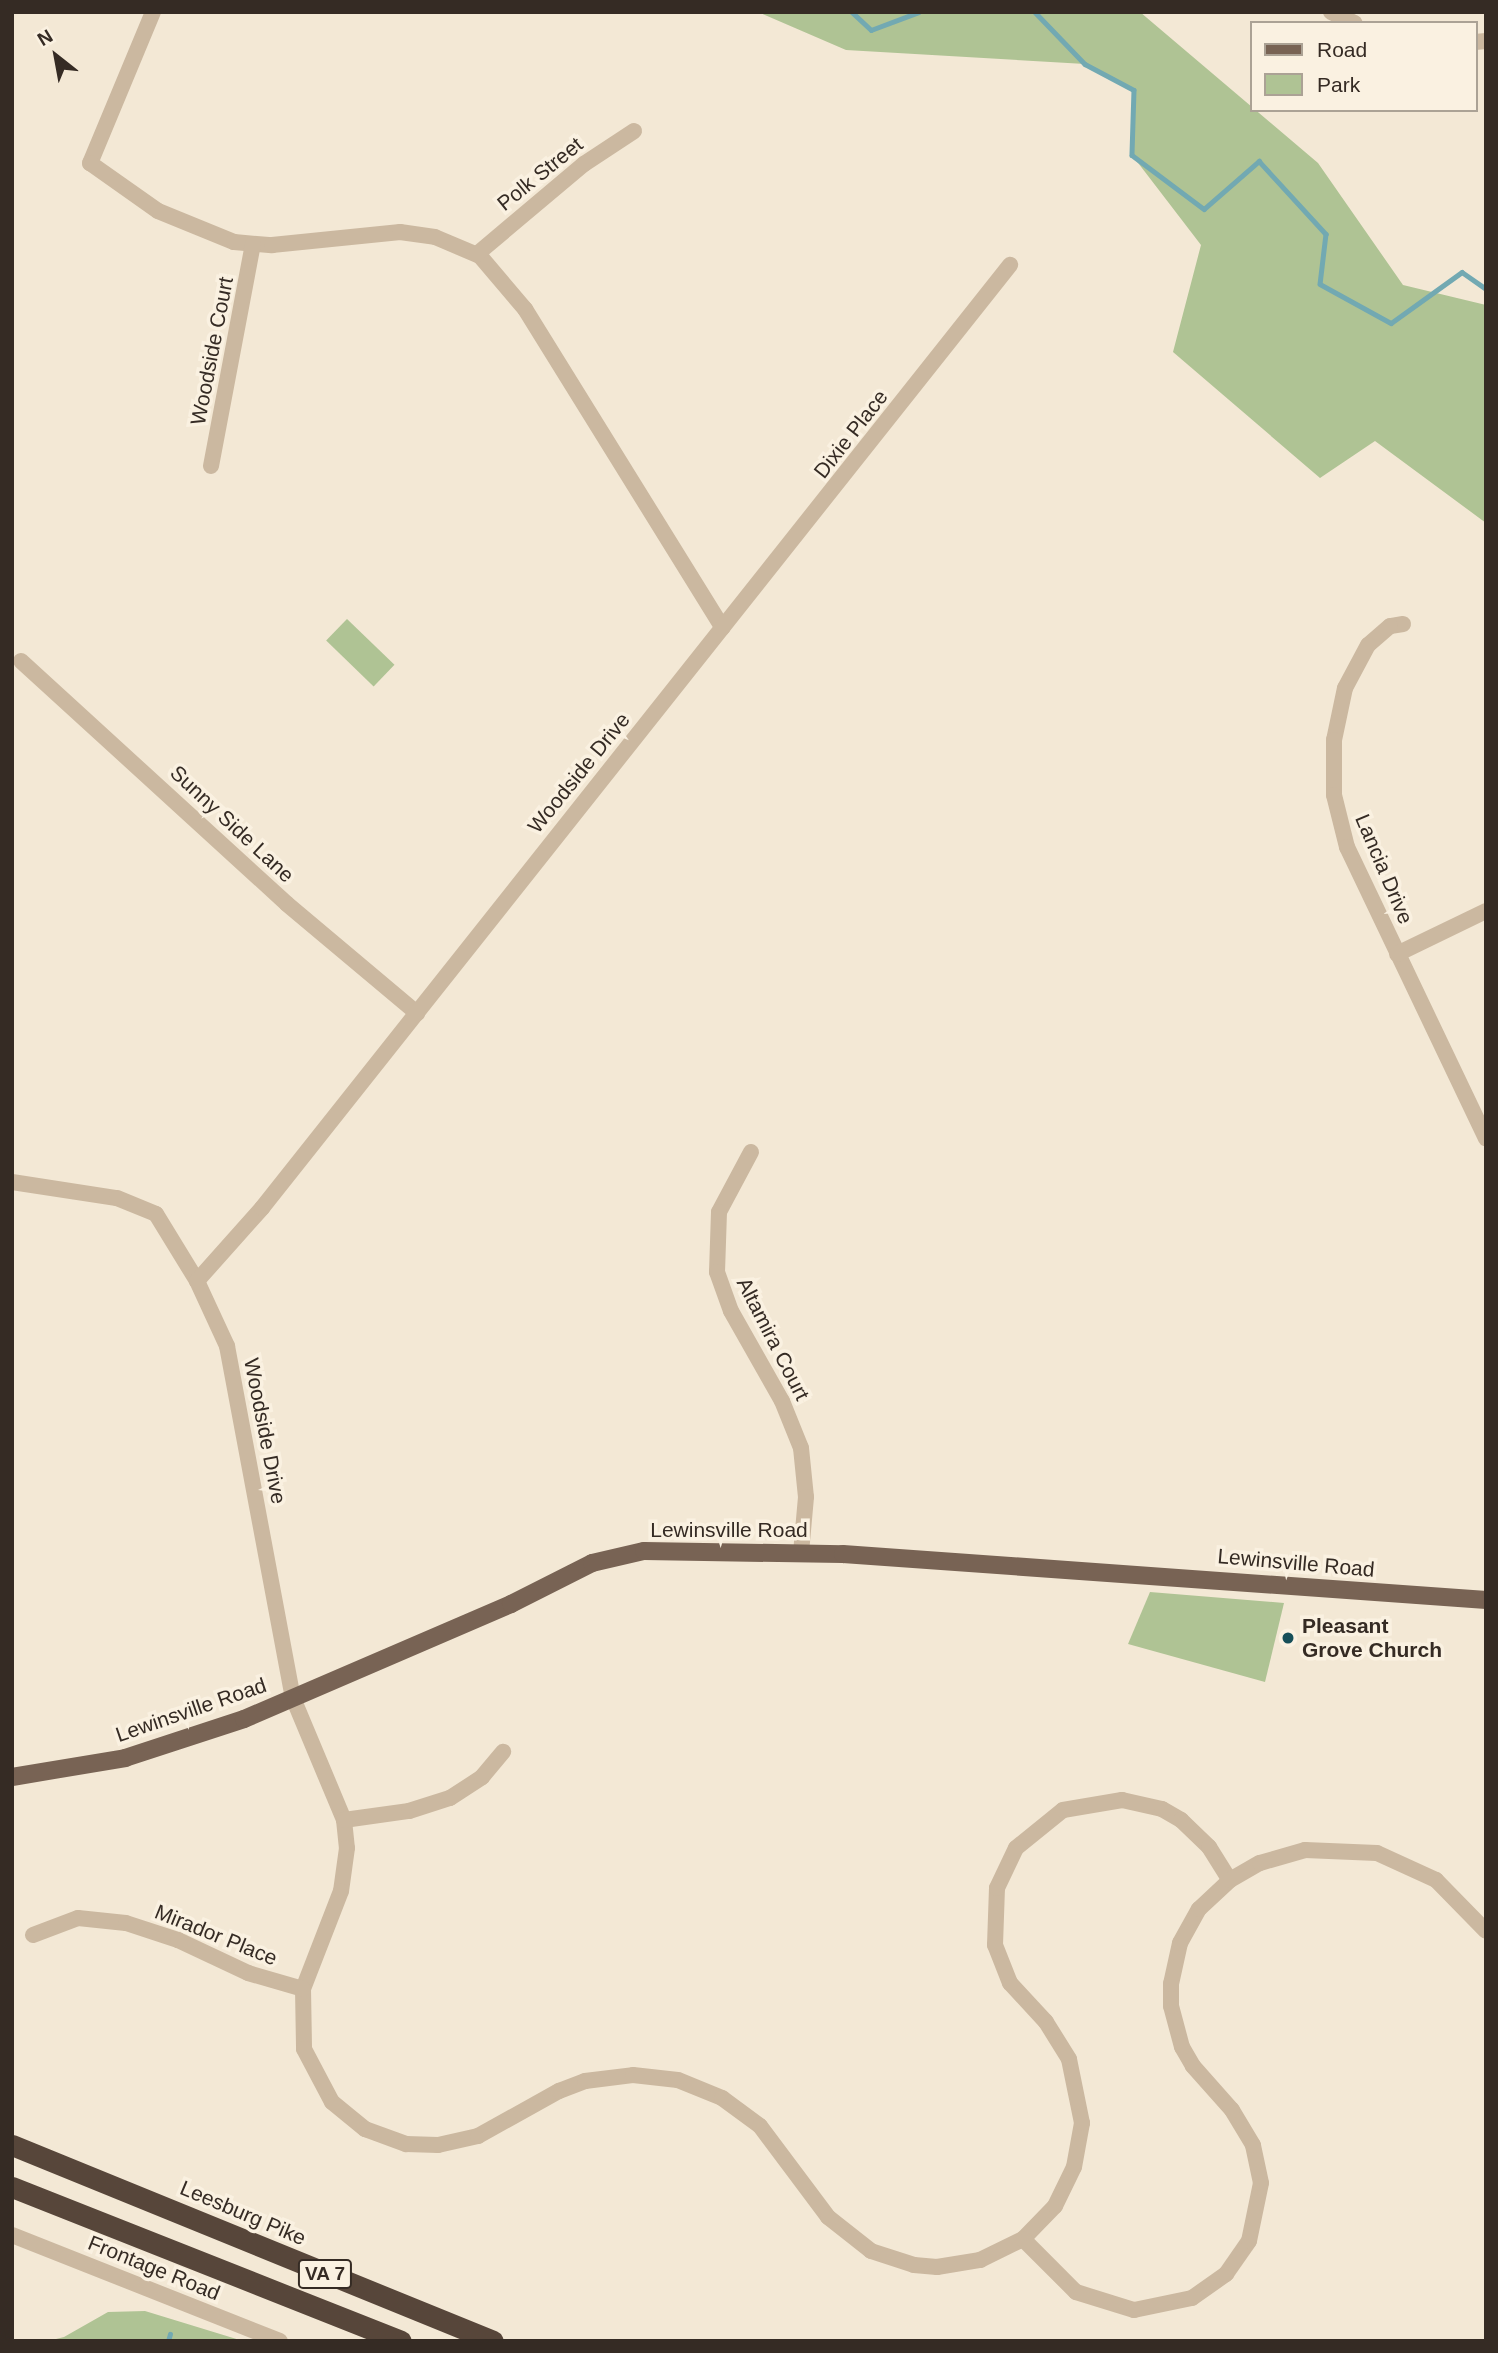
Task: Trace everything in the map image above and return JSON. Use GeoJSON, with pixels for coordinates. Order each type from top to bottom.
{"type":"FeatureCollection","features":[{"type":"Feature","properties":{"kind":"highway","name":"Leesburg Pike"},"geometry":{"type":"LineString","coordinates":[[12,2145],[493,2341]]}},
{"type":"Feature","properties":{"kind":"highway","name":"VA 7"},"geometry":{"type":"LineString","coordinates":[[12,2187],[378,2337],[401,2341]]}},
{"type":"Feature","properties":{"kind":"main road","name":"Lewinsville Road"},"geometry":{"type":"LineString","coordinates":[[12,1777],[89,1766],[161,1748],[293,1698],[618,1556],[691,1549],[802,1553],[1486,1600]]}},
{"type":"Feature","properties":{"kind":"street"},"geometry":{"type":"LineString","coordinates":[[153,12],[90,163],[144,202],[190,227],[253,244],[400,232],[435,237],[477,254],[496,270],[525,309],[723,628]]}},
{"type":"Feature","properties":{"kind":"street"},"geometry":{"type":"LineString","coordinates":[[1331,12],[1351,21]]}},
{"type":"Feature","properties":{"kind":"street","name":"Polk Street"},"geometry":{"type":"LineString","coordinates":[[477,254],[584,164],[634,131]]}},
{"type":"Feature","properties":{"kind":"street","name":"Woodside Court"},"geometry":{"type":"LineString","coordinates":[[211,466],[253,244]]}},
{"type":"Feature","properties":{"kind":"street","name":"Dixie Place"},"geometry":{"type":"LineString","coordinates":[[723,628],[1010,265]]}},
{"type":"Feature","properties":{"kind":"street","name":"Lancia Drive"},"geometry":{"type":"LineString","coordinates":[[1403,624],[1378,635],[1356,665],[1338,712],[1332,768],[1347,847],[1486,1139]]}},
{"type":"Feature","properties":{"kind":"street","name":"Woodside Drive"},"geometry":{"type":"LineString","coordinates":[[303,1989],[341,1891],[347,1848],[344,1820],[293,1698],[237,1381],[218,1323],[197,1281],[262,1208],[723,628]]}},
{"type":"Feature","properties":{"kind":"street","name":"Sunny Side Lane"},"geometry":{"type":"LineString","coordinates":[[21,661],[287,904],[417,1013]]}},
{"type":"Feature","properties":{"kind":"street"},"geometry":{"type":"LineString","coordinates":[[1398,954],[1486,911]]}},
{"type":"Feature","properties":{"kind":"street","name":"Altamira Court"},"geometry":{"type":"LineString","coordinates":[[751,1152],[719,1212],[717,1272],[727,1302],[782,1401],[801,1448],[806,1497],[802,1553]]}},
{"type":"Feature","properties":{"kind":"street"},"geometry":{"type":"LineString","coordinates":[[12,1182],[146,1207],[163,1223],[197,1281]]}},
{"type":"Feature","properties":{"kind":"street"},"geometry":{"type":"LineString","coordinates":[[344,1820],[409,1811],[450,1798],[482,1777],[503,1752]]}},
{"type":"Feature","properties":{"kind":"street"},"geometry":{"type":"LineString","coordinates":[[303,1989],[304,2049],[320,2086],[347,2116],[387,2139],[424,2146],[459,2142],[586,2081],[655,2076],[700,2087],[742,2111],[778,2146],[835,2225],[871,2251],[914,2265],[959,2265],[1001,2252],[1023,2239],[1041,2222],[1066,2187],[1082,2123],[1069,2059],[1045,2022],[1010,1983],[995,1945],[997,1888],[1016,1848],[1063,1810],[1122,1800],[1162,1810],[1181,1820],[1209,1847],[1230,1880]]}},
{"type":"Feature","properties":{"kind":"street"},"geometry":{"type":"LineString","coordinates":[[1023,2239],[1076,2292],[1133,2310],[1192,2298],[1226,2274],[1249,2241],[1261,2183],[1252,2145],[1232,2110],[1193,2066],[1182,2046],[1171,2006],[1180,1943],[1199,1909],[1230,1880],[1260,1863],[1306,1850],[1377,1853],[1436,1880],[1486,1931]]}},
{"type":"Feature","properties":{"kind":"street","name":"Mirador Place"},"geometry":{"type":"LineString","coordinates":[[33,1935],[48,1925],[78,1918],[126,1923],[178,1940],[248,1973],[303,1989]]}},
{"type":"Feature","properties":{"kind":"street","name":"Frontage Road"},"geometry":{"type":"LineString","coordinates":[[12,2235],[280,2341]]}},
{"type":"Feature","properties":{"kind":"green space"},"geometry":{"type":"Polygon","coordinates":[[[758,12],[1140,12],[1250,105],[1250,112],[1258,112],[1318,163],[1403,285],[1486,305],[1486,523],[1375,441],[1320,478],[1173,352],[1201,245],[1132,155],[1133,90],[1085,64],[846,50],[758,12]]]}},
{"type":"Feature","properties":{"kind":"green space"},"geometry":{"type":"Polygon","coordinates":[[[347,619],[394,665],[374,686],[326,641],[347,619]]]}},
{"type":"Feature","properties":{"kind":"green space"},"geometry":{"type":"Polygon","coordinates":[[[1150,1592],[1284,1603],[1265,1682],[1128,1644],[1150,1592]]]}},
{"type":"Feature","properties":{"kind":"green space"},"geometry":{"type":"Polygon","coordinates":[[[145,2311],[243,2341],[48,2341],[64,2337],[108,2312],[145,2311]]]}},
{"type":"Feature","properties":{"kind":"waterway"},"geometry":{"type":"LineString","coordinates":[[852,12],[871,30],[919,12]]}},
{"type":"Feature","properties":{"kind":"waterway"},"geometry":{"type":"LineString","coordinates":[[1035,12],[1085,64],[1134,90],[1132,155],[1204,209],[1259,161],[1326,234],[1320,284],[1391,323],[1462,272],[1486,289]]}},
{"type":"Feature","properties":{"kind":"waterway"},"geometry":{"type":"LineString","coordinates":[[168,2341],[170,2334]]}},
{"type":"Feature","properties":{"kind":"place","name":"Pleasant Grove Church"},"geometry":{"type":"Point","coordinates":[1288,1638]}}]}
